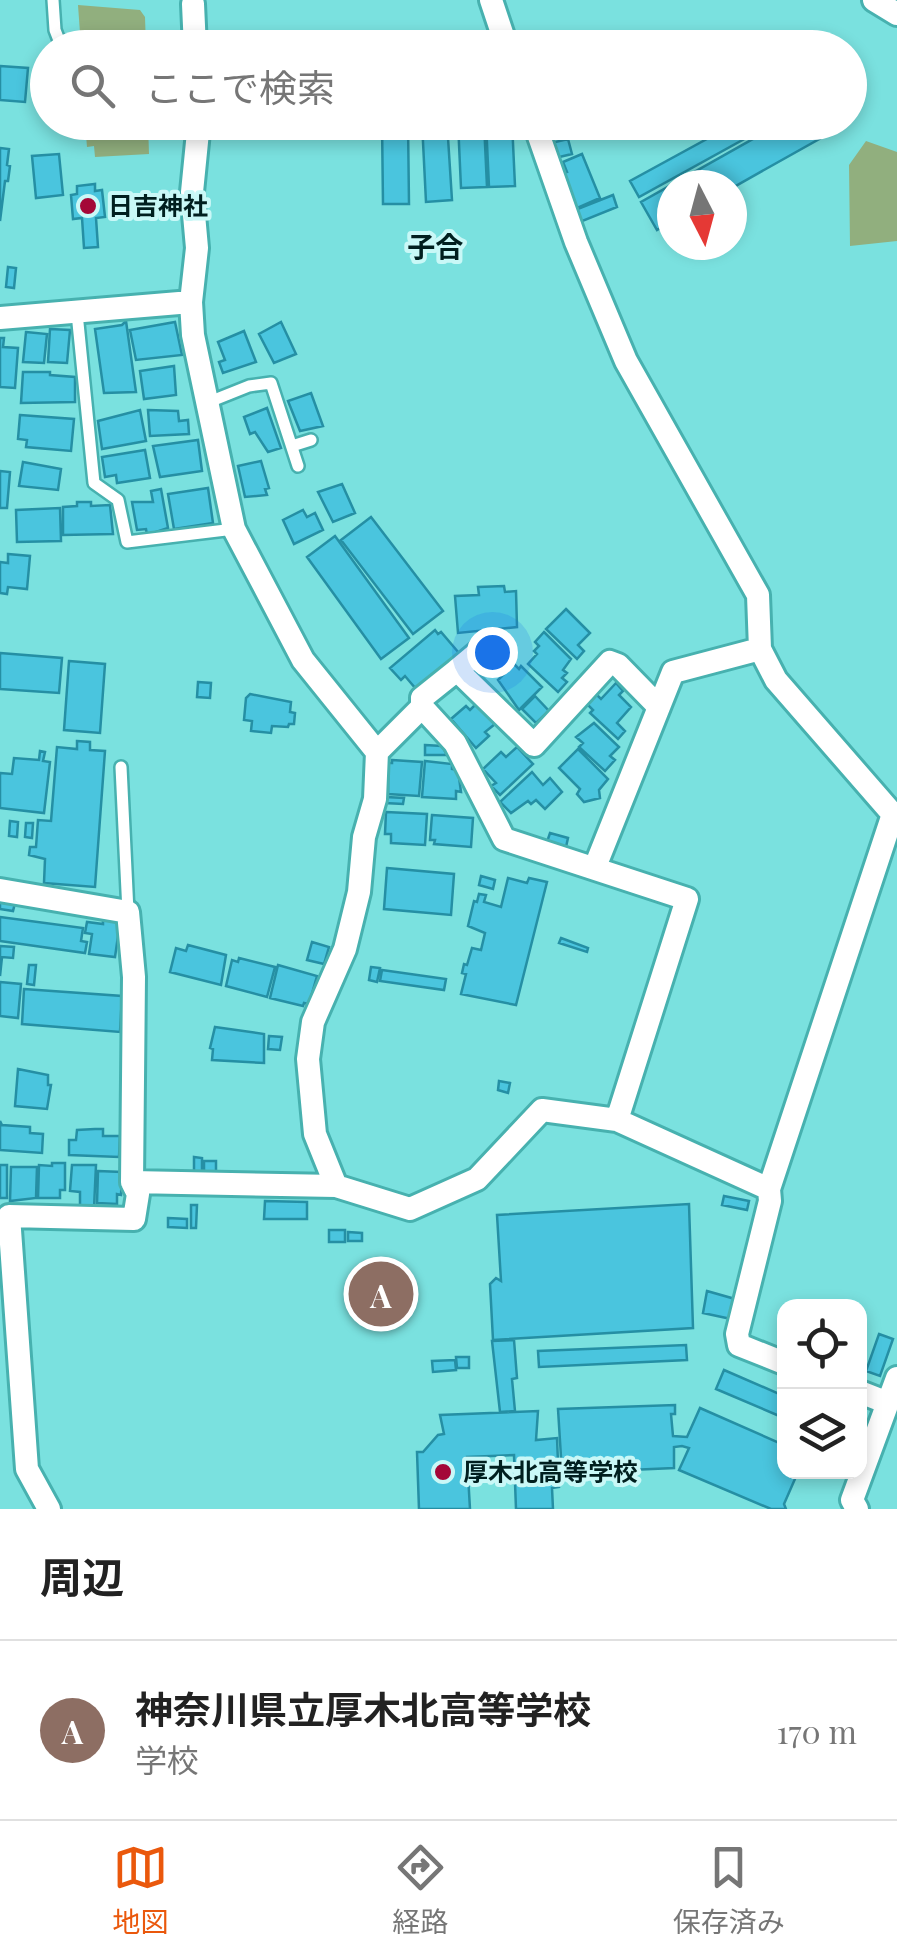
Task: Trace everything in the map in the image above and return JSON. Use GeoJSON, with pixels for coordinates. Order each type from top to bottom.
{"type":"FeatureCollection","features":[{"type":"Feature","properties":{"kind":"street"},"geometry":{"type":"LineString","coordinates":[[491,0],[501,30]]}},
{"type":"Feature","properties":{"kind":"street"},"geometry":{"type":"LineString","coordinates":[[874,0],[897,14]]}},
{"type":"Feature","properties":{"kind":"street"},"geometry":{"type":"LineString","coordinates":[[186,1],[192,30]]}},
{"type":"Feature","properties":{"kind":"street"},"geometry":{"type":"LineString","coordinates":[[197,140],[192,192],[197,248],[192,335],[234,530],[303,660],[377,752],[375,799],[364,837],[359,892],[346,949],[313,1022],[308,1060],[314,1134],[336,1186]]}},
{"type":"Feature","properties":{"kind":"street"},"geometry":{"type":"LineString","coordinates":[[540,140],[576,242],[626,361],[758,595],[760,649],[776,680],[895,817],[769,1189],[770,1201],[737,1334],[739,1345],[777,1359]]}},
{"type":"Feature","properties":{"kind":"street"},"geometry":{"type":"LineString","coordinates":[[0,318],[191,302]]}},
{"type":"Feature","properties":{"kind":"street"},"geometry":{"type":"LineString","coordinates":[[596,642],[610,662],[618,665],[659,707]]}},
{"type":"Feature","properties":{"kind":"street"},"geometry":{"type":"LineString","coordinates":[[486,645],[422,698],[422,707],[455,743],[504,838],[687,899],[617,1120]]}},
{"type":"Feature","properties":{"kind":"street"},"geometry":{"type":"LineString","coordinates":[[595,867],[673,672],[760,649]]}},
{"type":"Feature","properties":{"kind":"street"},"geometry":{"type":"LineString","coordinates":[[457,670],[540,753],[610,662]]}},
{"type":"Feature","properties":{"kind":"street"},"geometry":{"type":"LineString","coordinates":[[377,752],[422,707]]}},
{"type":"Feature","properties":{"kind":"street"},"geometry":{"type":"LineString","coordinates":[[0,890],[128,912],[134,977],[132,1182],[138,1194],[134,1219],[5,1215],[28,1469],[49,1509]]}},
{"type":"Feature","properties":{"kind":"street"},"geometry":{"type":"LineString","coordinates":[[132,1182],[336,1186],[410,1209],[478,1179],[542,1110],[617,1120],[769,1189]]}},
{"type":"Feature","properties":{"kind":"street"},"geometry":{"type":"LineString","coordinates":[[857,1509],[852,1500],[897,1378]]}},
{"type":"Feature","properties":{"kind":"street"},"geometry":{"type":"LineString","coordinates":[[867,1395],[888,1404]]}},
{"type":"Feature","properties":{"kind":"lane"},"geometry":{"type":"LineString","coordinates":[[53,0],[55,30]]}},
{"type":"Feature","properties":{"kind":"lane"},"geometry":{"type":"LineString","coordinates":[[77,313],[94,483],[118,500],[126,542],[234,530]]}},
{"type":"Feature","properties":{"kind":"lane"},"geometry":{"type":"LineString","coordinates":[[209,402],[248,386],[271,383],[298,466]]}},
{"type":"Feature","properties":{"kind":"lane"},"geometry":{"type":"LineString","coordinates":[[292,446],[311,440]]}},
{"type":"Feature","properties":{"kind":"lane"},"geometry":{"type":"LineString","coordinates":[[120,767],[128,912]]}},
{"type":"Feature","properties":{"kind":"green space"},"geometry":{"type":"Polygon","coordinates":[[[78,5],[140,10],[145,17],[145,30],[80,30],[78,5]]]}},
{"type":"Feature","properties":{"kind":"green space"},"geometry":{"type":"Polygon","coordinates":[[[86,140],[149,140],[149,154],[95,157],[94,146],[87,147],[86,140]]]}},
{"type":"Feature","properties":{"kind":"green space"},"geometry":{"type":"Polygon","coordinates":[[[866,141],[897,152],[897,241],[850,246],[849,165],[866,141]]]}},
{"type":"Feature","properties":{"kind":"building"},"geometry":{"type":"Polygon","coordinates":[[[0,66],[28,68],[25,102],[0,100],[0,66]]]}},
{"type":"Feature","properties":{"kind":"building"},"geometry":{"type":"Polygon","coordinates":[[[382,140],[408,140],[409,204],[383,204],[382,140]]]}},
{"type":"Feature","properties":{"kind":"building"},"geometry":{"type":"Polygon","coordinates":[[[423,140],[448,140],[452,200],[426,202],[423,140]]]}},
{"type":"Feature","properties":{"kind":"building"},"geometry":{"type":"Polygon","coordinates":[[[459,140],[485,140],[487,187],[461,188],[459,140]]]}},
{"type":"Feature","properties":{"kind":"building"},"geometry":{"type":"Polygon","coordinates":[[[487,140],[513,140],[515,186],[489,187],[487,140]]]}},
{"type":"Feature","properties":{"kind":"building"},"geometry":{"type":"Polygon","coordinates":[[[568,140],[572,154],[555,158],[551,143],[568,140]]]}},
{"type":"Feature","properties":{"kind":"building"},"geometry":{"type":"Polygon","coordinates":[[[705,140],[742,140],[688,170],[657,170],[657,187],[639,197],[630,181],[705,140]]]}},
{"type":"Feature","properties":{"kind":"building"},"geometry":{"type":"Polygon","coordinates":[[[751,140],[817,140],[747,180],[747,170],[698,170],[751,140]]]}},
{"type":"Feature","properties":{"kind":"building"},"geometry":{"type":"Polygon","coordinates":[[[0,148],[9,149],[10,166],[0,221],[0,148]]]}},
{"type":"Feature","properties":{"kind":"building"},"geometry":{"type":"Polygon","coordinates":[[[59,154],[63,195],[36,198],[32,156],[59,154]]]}},
{"type":"Feature","properties":{"kind":"building"},"geometry":{"type":"Polygon","coordinates":[[[582,154],[600,198],[575,209],[560,174],[567,172],[563,162],[582,154]]]}},
{"type":"Feature","properties":{"kind":"building","name":"日吉神社"},"geometry":{"type":"Polygon","coordinates":[[[95,184],[95,191],[102,190],[105,217],[96,218],[98,247],[84,248],[82,218],[73,219],[71,195],[77,194],[77,186],[95,184]]]}},
{"type":"Feature","properties":{"kind":"building"},"geometry":{"type":"Polygon","coordinates":[[[657,193],[657,230],[641,202],[657,193]]]}},
{"type":"Feature","properties":{"kind":"building"},"geometry":{"type":"Polygon","coordinates":[[[613,195],[617,207],[580,222],[575,210],[613,195]]]}},
{"type":"Feature","properties":{"kind":"building"},"geometry":{"type":"Polygon","coordinates":[[[8,267],[16,268],[14,288],[6,287],[8,267]]]}},
{"type":"Feature","properties":{"kind":"building"},"geometry":{"type":"Polygon","coordinates":[[[126,321],[136,392],[104,393],[95,329],[126,321]]]}},
{"type":"Feature","properties":{"kind":"building"},"geometry":{"type":"Polygon","coordinates":[[[175,322],[182,355],[136,360],[130,330],[175,322]]]}},
{"type":"Feature","properties":{"kind":"building"},"geometry":{"type":"Polygon","coordinates":[[[281,322],[296,354],[274,363],[259,334],[281,322]]]}},
{"type":"Feature","properties":{"kind":"building"},"geometry":{"type":"Polygon","coordinates":[[[50,329],[70,330],[67,363],[48,362],[50,329]]]}},
{"type":"Feature","properties":{"kind":"building"},"geometry":{"type":"Polygon","coordinates":[[[244,331],[256,362],[223,373],[219,362],[225,360],[218,342],[244,331]]]}},
{"type":"Feature","properties":{"kind":"building"},"geometry":{"type":"Polygon","coordinates":[[[26,332],[47,334],[44,363],[23,362],[26,332]]]}},
{"type":"Feature","properties":{"kind":"building"},"geometry":{"type":"Polygon","coordinates":[[[0,338],[4,338],[3,347],[18,348],[15,388],[0,387],[0,338]]]}},
{"type":"Feature","properties":{"kind":"building"},"geometry":{"type":"Polygon","coordinates":[[[174,366],[176,395],[144,399],[140,371],[174,366]]]}},
{"type":"Feature","properties":{"kind":"building"},"geometry":{"type":"Polygon","coordinates":[[[23,372],[75,377],[75,402],[21,403],[23,372]]]}},
{"type":"Feature","properties":{"kind":"building"},"geometry":{"type":"Polygon","coordinates":[[[311,393],[323,426],[300,431],[288,401],[311,393]]]}},
{"type":"Feature","properties":{"kind":"building"},"geometry":{"type":"Polygon","coordinates":[[[267,408],[281,448],[268,452],[255,432],[250,434],[244,417],[267,408]]]}},
{"type":"Feature","properties":{"kind":"building"},"geometry":{"type":"Polygon","coordinates":[[[140,410],[146,441],[102,449],[98,421],[140,410]]]}},
{"type":"Feature","properties":{"kind":"building"},"geometry":{"type":"Polygon","coordinates":[[[148,410],[178,411],[179,421],[188,420],[189,434],[150,436],[148,410]]]}},
{"type":"Feature","properties":{"kind":"building"},"geometry":{"type":"Polygon","coordinates":[[[20,415],[74,419],[71,451],[26,447],[27,440],[18,439],[20,415]]]}},
{"type":"Feature","properties":{"kind":"building"},"geometry":{"type":"Polygon","coordinates":[[[198,440],[202,471],[160,477],[153,446],[198,440]]]}},
{"type":"Feature","properties":{"kind":"building"},"geometry":{"type":"Polygon","coordinates":[[[145,450],[150,478],[117,483],[116,475],[105,477],[102,457],[145,450]]]}},
{"type":"Feature","properties":{"kind":"building"},"geometry":{"type":"Polygon","coordinates":[[[261,461],[269,488],[265,489],[267,495],[245,497],[238,466],[261,461]]]}},
{"type":"Feature","properties":{"kind":"building"},"geometry":{"type":"Polygon","coordinates":[[[23,462],[61,469],[58,490],[19,486],[23,462]]]}},
{"type":"Feature","properties":{"kind":"building"},"geometry":{"type":"Polygon","coordinates":[[[0,471],[10,472],[7,508],[0,508],[0,471]]]}},
{"type":"Feature","properties":{"kind":"building"},"geometry":{"type":"Polygon","coordinates":[[[342,484],[355,513],[333,522],[318,492],[342,484]]]}},
{"type":"Feature","properties":{"kind":"building"},"geometry":{"type":"Polygon","coordinates":[[[208,488],[213,523],[174,529],[168,494],[208,488]]]}},
{"type":"Feature","properties":{"kind":"building"},"geometry":{"type":"Polygon","coordinates":[[[161,489],[168,528],[147,535],[146,529],[137,530],[132,502],[153,502],[151,491],[161,489]]]}},
{"type":"Feature","properties":{"kind":"building"},"geometry":{"type":"Polygon","coordinates":[[[77,502],[110,505],[113,534],[63,535],[63,507],[77,506],[77,502]]]}},
{"type":"Feature","properties":{"kind":"building"},"geometry":{"type":"Polygon","coordinates":[[[60,508],[61,541],[17,542],[16,510],[60,508]]]}},
{"type":"Feature","properties":{"kind":"building"},"geometry":{"type":"Polygon","coordinates":[[[303,510],[307,517],[315,513],[323,530],[294,544],[283,520],[303,510]]]}},
{"type":"Feature","properties":{"kind":"building"},"geometry":{"type":"Polygon","coordinates":[[[371,517],[443,611],[413,634],[341,540],[371,517]]]}},
{"type":"Feature","properties":{"kind":"building"},"geometry":{"type":"Polygon","coordinates":[[[335,536],[409,638],[381,659],[307,557],[335,536]]]}},
{"type":"Feature","properties":{"kind":"building"},"geometry":{"type":"Polygon","coordinates":[[[8,554],[30,556],[27,589],[8,587],[7,594],[0,593],[0,562],[8,563],[8,554]]]}},
{"type":"Feature","properties":{"kind":"building"},"geometry":{"type":"Polygon","coordinates":[[[504,586],[505,592],[516,591],[517,627],[458,633],[455,596],[479,595],[478,587],[504,586]]]}},
{"type":"Feature","properties":{"kind":"building"},"geometry":{"type":"Polygon","coordinates":[[[566,609],[590,633],[578,645],[584,651],[577,659],[546,629],[566,609]]]}},
{"type":"Feature","properties":{"kind":"building"},"geometry":{"type":"Polygon","coordinates":[[[435,630],[459,653],[416,689],[405,676],[401,680],[390,668],[435,630]]]}},
{"type":"Feature","properties":{"kind":"building"},"geometry":{"type":"Polygon","coordinates":[[[544,632],[571,659],[563,670],[567,673],[562,678],[567,682],[558,692],[528,664],[537,654],[534,651],[539,646],[535,642],[544,632]]]}},
{"type":"Feature","properties":{"kind":"building"},"geometry":{"type":"Polygon","coordinates":[[[0,653],[62,658],[59,693],[0,689],[0,653]]]}},
{"type":"Feature","properties":{"kind":"building"},"geometry":{"type":"Polygon","coordinates":[[[69,661],[105,664],[100,733],[64,730],[69,661]]]}},
{"type":"Feature","properties":{"kind":"building"},"geometry":{"type":"Polygon","coordinates":[[[514,664],[542,687],[519,710],[498,680],[514,664]]]}},
{"type":"Feature","properties":{"kind":"building"},"geometry":{"type":"Polygon","coordinates":[[[198,682],[211,683],[210,698],[197,697],[198,682]]]}},
{"type":"Feature","properties":{"kind":"building"},"geometry":{"type":"Polygon","coordinates":[[[616,683],[623,691],[619,695],[631,707],[617,723],[625,731],[618,739],[590,713],[593,710],[587,704],[596,694],[601,699],[616,683]]]}},
{"type":"Feature","properties":{"kind":"building"},"geometry":{"type":"Polygon","coordinates":[[[250,694],[291,702],[294,724],[272,726],[271,733],[251,731],[252,721],[244,720],[250,694]]]}},
{"type":"Feature","properties":{"kind":"building"},"geometry":{"type":"Polygon","coordinates":[[[535,696],[549,711],[536,723],[522,709],[535,696]]]}},
{"type":"Feature","properties":{"kind":"building"},"geometry":{"type":"Polygon","coordinates":[[[477,703],[495,724],[476,748],[451,719],[466,706],[470,710],[477,703]]]}},
{"type":"Feature","properties":{"kind":"building"},"geometry":{"type":"Polygon","coordinates":[[[594,723],[619,747],[610,756],[615,760],[605,771],[579,747],[583,743],[576,737],[594,723]]]}},
{"type":"Feature","properties":{"kind":"building"},"geometry":{"type":"Polygon","coordinates":[[[77,741],[90,742],[90,750],[105,751],[95,887],[44,883],[45,859],[29,855],[30,847],[36,847],[38,820],[51,821],[57,747],[77,749],[77,741]]]}},
{"type":"Feature","properties":{"kind":"building"},"geometry":{"type":"Polygon","coordinates":[[[425,745],[442,746],[447,755],[425,755],[425,745]]]}},
{"type":"Feature","properties":{"kind":"building"},"geometry":{"type":"Polygon","coordinates":[[[517,747],[533,764],[500,795],[491,786],[496,783],[483,769],[501,752],[506,757],[517,747]]]}},
{"type":"Feature","properties":{"kind":"building"},"geometry":{"type":"Polygon","coordinates":[[[578,749],[608,779],[599,790],[600,798],[584,802],[577,794],[580,789],[559,768],[578,749]]]}},
{"type":"Feature","properties":{"kind":"building"},"geometry":{"type":"Polygon","coordinates":[[[40,751],[45,752],[43,761],[50,762],[44,813],[0,808],[0,773],[12,774],[14,758],[39,760],[40,751]]]}},
{"type":"Feature","properties":{"kind":"building"},"geometry":{"type":"Polygon","coordinates":[[[425,761],[452,764],[452,769],[458,770],[461,792],[456,791],[456,799],[422,797],[425,761]]]}},
{"type":"Feature","properties":{"kind":"building"},"geometry":{"type":"Polygon","coordinates":[[[422,762],[419,796],[388,794],[388,763],[422,762]]]}},
{"type":"Feature","properties":{"kind":"building"},"geometry":{"type":"Polygon","coordinates":[[[532,772],[543,785],[550,778],[562,792],[545,809],[536,800],[511,813],[500,802],[532,772]]]}},
{"type":"Feature","properties":{"kind":"building"},"geometry":{"type":"Polygon","coordinates":[[[386,797],[404,798],[403,804],[385,803],[386,797]]]}},
{"type":"Feature","properties":{"kind":"building"},"geometry":{"type":"Polygon","coordinates":[[[386,812],[427,814],[425,845],[391,843],[391,834],[385,834],[386,812]]]}},
{"type":"Feature","properties":{"kind":"building"},"geometry":{"type":"Polygon","coordinates":[[[432,815],[473,818],[471,847],[434,844],[435,840],[430,840],[432,815]]]}},
{"type":"Feature","properties":{"kind":"building"},"geometry":{"type":"Polygon","coordinates":[[[10,821],[18,822],[17,837],[9,836],[10,821]]]}},
{"type":"Feature","properties":{"kind":"building"},"geometry":{"type":"Polygon","coordinates":[[[26,823],[33,823],[32,838],[25,837],[26,823]]]}},
{"type":"Feature","properties":{"kind":"building"},"geometry":{"type":"Polygon","coordinates":[[[550,833],[568,838],[566,847],[547,842],[550,833]]]}},
{"type":"Feature","properties":{"kind":"building"},"geometry":{"type":"Polygon","coordinates":[[[387,868],[454,874],[451,915],[384,909],[387,868]]]}},
{"type":"Feature","properties":{"kind":"building"},"geometry":{"type":"Polygon","coordinates":[[[481,876],[495,880],[493,889],[479,885],[481,876]]]}},
{"type":"Feature","properties":{"kind":"building"},"geometry":{"type":"Polygon","coordinates":[[[508,878],[527,883],[529,878],[547,882],[516,1005],[461,994],[464,964],[467,965],[472,948],[481,950],[485,933],[468,926],[474,901],[477,902],[479,894],[486,895],[484,902],[501,907],[508,878]]]}},
{"type":"Feature","properties":{"kind":"building"},"geometry":{"type":"Polygon","coordinates":[[[0,901],[15,903],[13,911],[0,909],[0,901]]]}},
{"type":"Feature","properties":{"kind":"building"},"geometry":{"type":"Polygon","coordinates":[[[0,917],[83,928],[81,941],[87,942],[85,953],[0,941],[0,917]]]}},
{"type":"Feature","properties":{"kind":"building"},"geometry":{"type":"Polygon","coordinates":[[[103,920],[120,922],[115,957],[89,954],[92,934],[85,933],[87,922],[103,924],[103,920]]]}},
{"type":"Feature","properties":{"kind":"building"},"geometry":{"type":"Polygon","coordinates":[[[561,938],[588,948],[587,952],[559,943],[561,938]]]}},
{"type":"Feature","properties":{"kind":"building"},"geometry":{"type":"Polygon","coordinates":[[[312,942],[329,947],[324,964],[307,960],[312,942]]]}},
{"type":"Feature","properties":{"kind":"building"},"geometry":{"type":"Polygon","coordinates":[[[188,945],[226,955],[221,985],[170,972],[176,948],[186,951],[188,945]]]}},
{"type":"Feature","properties":{"kind":"building"},"geometry":{"type":"Polygon","coordinates":[[[0,946],[14,947],[13,958],[2,957],[0,976],[0,946]]]}},
{"type":"Feature","properties":{"kind":"building"},"geometry":{"type":"Polygon","coordinates":[[[239,958],[275,967],[267,997],[226,986],[232,960],[238,962],[239,958]]]}},
{"type":"Feature","properties":{"kind":"building"},"geometry":{"type":"Polygon","coordinates":[[[29,965],[36,965],[34,985],[27,984],[29,965]]]}},
{"type":"Feature","properties":{"kind":"building"},"geometry":{"type":"Polygon","coordinates":[[[278,965],[317,976],[309,1004],[270,998],[278,965]]]}},
{"type":"Feature","properties":{"kind":"building"},"geometry":{"type":"Polygon","coordinates":[[[371,967],[380,968],[377,982],[369,980],[371,967]]]}},
{"type":"Feature","properties":{"kind":"building"},"geometry":{"type":"Polygon","coordinates":[[[382,970],[446,979],[444,990],[380,981],[382,970]]]}},
{"type":"Feature","properties":{"kind":"building"},"geometry":{"type":"Polygon","coordinates":[[[0,982],[21,984],[18,1018],[0,1016],[0,982]]]}},
{"type":"Feature","properties":{"kind":"building"},"geometry":{"type":"Polygon","coordinates":[[[24,989],[122,996],[120,1032],[22,1024],[24,989]]]}},
{"type":"Feature","properties":{"kind":"building"},"geometry":{"type":"Polygon","coordinates":[[[215,1027],[264,1034],[264,1063],[212,1060],[210,1048],[215,1027]]]}},
{"type":"Feature","properties":{"kind":"building"},"geometry":{"type":"Polygon","coordinates":[[[269,1036],[282,1037],[280,1050],[268,1049],[269,1036]]]}},
{"type":"Feature","properties":{"kind":"building"},"geometry":{"type":"Polygon","coordinates":[[[18,1069],[48,1075],[51,1085],[47,1109],[15,1106],[18,1069]]]}},
{"type":"Feature","properties":{"kind":"building"},"geometry":{"type":"Polygon","coordinates":[[[499,1081],[510,1083],[508,1093],[498,1090],[499,1081]]]}},
{"type":"Feature","properties":{"kind":"building"},"geometry":{"type":"Polygon","coordinates":[[[0,1121],[2,1125],[30,1127],[30,1133],[43,1134],[42,1153],[0,1150],[0,1121]]]}},
{"type":"Feature","properties":{"kind":"building"},"geometry":{"type":"Polygon","coordinates":[[[103,1129],[103,1136],[120,1136],[119,1157],[69,1155],[69,1140],[76,1140],[77,1130],[103,1129]]]}},
{"type":"Feature","properties":{"kind":"building"},"geometry":{"type":"Polygon","coordinates":[[[194,1157],[202,1158],[202,1172],[194,1172],[194,1157]]]}},
{"type":"Feature","properties":{"kind":"building"},"geometry":{"type":"Polygon","coordinates":[[[204,1161],[216,1161],[216,1172],[204,1171],[204,1161]]]}},
{"type":"Feature","properties":{"kind":"building"},"geometry":{"type":"Polygon","coordinates":[[[65,1163],[65,1190],[60,1190],[60,1198],[38,1198],[39,1165],[65,1163]]]}},
{"type":"Feature","properties":{"kind":"building"},"geometry":{"type":"Polygon","coordinates":[[[0,1165],[7,1165],[7,1198],[0,1198],[0,1165]]]}},
{"type":"Feature","properties":{"kind":"building"},"geometry":{"type":"Polygon","coordinates":[[[72,1165],[96,1165],[94,1208],[80,1208],[80,1192],[70,1191],[72,1165]]]}},
{"type":"Feature","properties":{"kind":"building"},"geometry":{"type":"Polygon","coordinates":[[[11,1167],[37,1167],[36,1198],[10,1201],[11,1167]]]}},
{"type":"Feature","properties":{"kind":"building"},"geometry":{"type":"Polygon","coordinates":[[[98,1171],[122,1172],[117,1204],[97,1203],[98,1171]]]}},
{"type":"Feature","properties":{"kind":"building"},"geometry":{"type":"Polygon","coordinates":[[[724,1196],[749,1201],[747,1210],[722,1205],[724,1196]]]}},
{"type":"Feature","properties":{"kind":"building"},"geometry":{"type":"Polygon","coordinates":[[[265,1201],[307,1202],[307,1219],[264,1219],[265,1201]]]}},
{"type":"Feature","properties":{"kind":"building"},"geometry":{"type":"Polygon","coordinates":[[[689,1204],[693,1328],[493,1340],[490,1284],[496,1278],[501,1281],[497,1215],[689,1204]]]}},
{"type":"Feature","properties":{"kind":"building"},"geometry":{"type":"Polygon","coordinates":[[[191,1205],[197,1205],[196,1228],[191,1228],[191,1205]]]}},
{"type":"Feature","properties":{"kind":"building"},"geometry":{"type":"Polygon","coordinates":[[[168,1218],[187,1219],[187,1228],[168,1227],[168,1218]]]}},
{"type":"Feature","properties":{"kind":"building"},"geometry":{"type":"Polygon","coordinates":[[[329,1230],[345,1230],[345,1242],[329,1242],[329,1230]]]}},
{"type":"Feature","properties":{"kind":"building"},"geometry":{"type":"Polygon","coordinates":[[[348,1232],[362,1233],[362,1241],[348,1241],[348,1232]]]}},
{"type":"Feature","properties":{"kind":"building"},"geometry":{"type":"Polygon","coordinates":[[[707,1291],[735,1299],[731,1319],[703,1313],[707,1291]]]}},
{"type":"Feature","properties":{"kind":"building"},"geometry":{"type":"Polygon","coordinates":[[[879,1334],[893,1339],[880,1376],[867,1368],[879,1334]]]}},
{"type":"Feature","properties":{"kind":"building"},"geometry":{"type":"Polygon","coordinates":[[[514,1340],[515,1411],[500,1412],[492,1341],[514,1340]]]}},
{"type":"Feature","properties":{"kind":"building"},"geometry":{"type":"Polygon","coordinates":[[[686,1345],[687,1360],[539,1367],[538,1351],[686,1345]]]}},
{"type":"Feature","properties":{"kind":"building"},"geometry":{"type":"Polygon","coordinates":[[[456,1357],[469,1357],[469,1368],[457,1368],[456,1357]]]}},
{"type":"Feature","properties":{"kind":"building"},"geometry":{"type":"Polygon","coordinates":[[[455,1360],[456,1370],[433,1372],[432,1361],[455,1360]]]}},
{"type":"Feature","properties":{"kind":"building"},"geometry":{"type":"Polygon","coordinates":[[[724,1370],[777,1393],[777,1415],[716,1389],[724,1370]]]}},
{"type":"Feature","properties":{"kind":"building"},"geometry":{"type":"Polygon","coordinates":[[[675,1405],[675,1414],[671,1414],[673,1436],[687,1437],[700,1408],[777,1442],[777,1479],[795,1479],[784,1504],[786,1509],[771,1509],[679,1470],[689,1448],[682,1446],[674,1447],[674,1468],[562,1473],[558,1409],[675,1405]]]}},
{"type":"Feature","properties":{"kind":"building","name":"厚木北高等学校"},"geometry":{"type":"Polygon","coordinates":[[[538,1411],[536,1440],[557,1438],[559,1487],[552,1488],[553,1509],[516,1509],[514,1455],[467,1457],[470,1509],[419,1509],[417,1452],[423,1452],[438,1435],[444,1434],[440,1415],[538,1411]]]}},
{"type":"Feature","properties":{"kind":"place","name":"日吉神社"},"geometry":{"type":"Point","coordinates":[88,206]}},
{"type":"Feature","properties":{"kind":"place","name":"神奈川県立厚木北高等学校"},"geometry":{"type":"Point","coordinates":[381,1294]}},
{"type":"Feature","properties":{"kind":"place","name":"厚木北高等学校"},"geometry":{"type":"Point","coordinates":[443,1472]}},
{"type":"Feature","properties":{"kind":"district","name":"子合"},"geometry":{"type":"Point","coordinates":[435,247]}}]}
